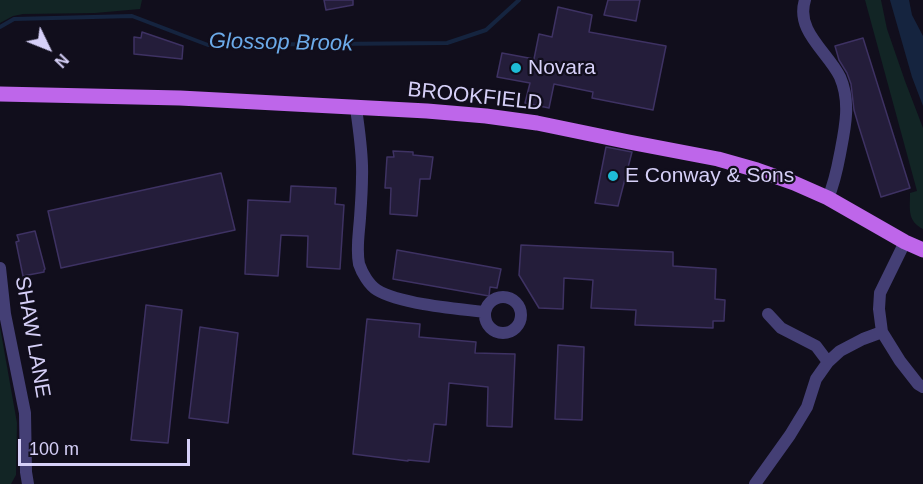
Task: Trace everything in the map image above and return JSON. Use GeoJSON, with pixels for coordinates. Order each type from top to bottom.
{"type":"FeatureCollection","features":[{"type":"Feature","properties":{"kind":"main road","name":"BROOKFIELD"},"geometry":{"type":"LineString","coordinates":[[0,94],[180,98],[427,111],[549,125],[718,159],[794,183],[828,198],[905,243],[923,250]]}},
{"type":"Feature","properties":{"kind":"street"},"geometry":{"type":"LineString","coordinates":[[805,0],[803,6],[805,25],[839,76],[845,93],[845,127],[834,185],[828,198]]}},
{"type":"Feature","properties":{"kind":"street"},"geometry":{"type":"LineString","coordinates":[[356,108],[362,150],[358,244],[360,265],[364,275],[370,284],[391,296],[456,309],[485,312]]}},
{"type":"Feature","properties":{"kind":"street"},"geometry":{"type":"LineString","coordinates":[[905,243],[880,293],[879,309],[882,332],[900,361],[923,387]]}},
{"type":"Feature","properties":{"kind":"street","name":"SHAW LANE"},"geometry":{"type":"LineString","coordinates":[[0,268],[5,314],[25,413],[28,484]]}},
{"type":"Feature","properties":{"kind":"street"},"geometry":{"type":"LineString","coordinates":[[768,314],[781,328],[816,346],[828,362]]}},
{"type":"Feature","properties":{"kind":"street"},"geometry":{"type":"LineString","coordinates":[[755,484],[790,435],[807,406],[816,379],[828,362],[840,351],[882,332]]}},
{"type":"Feature","properties":{"kind":"green space"},"geometry":{"type":"Polygon","coordinates":[[[0,0],[142,0],[140,9],[95,13],[23,14],[0,23],[0,0]]]}},
{"type":"Feature","properties":{"kind":"green space"},"geometry":{"type":"Polygon","coordinates":[[[865,0],[881,0],[887,29],[923,128],[923,229],[912,218],[910,193],[917,191],[865,0]]]}},
{"type":"Feature","properties":{"kind":"green space"},"geometry":{"type":"Polygon","coordinates":[[[0,327],[17,423],[16,475],[11,484],[0,484],[0,327]]]}},
{"type":"Feature","properties":{"kind":"water"},"geometry":{"type":"Polygon","coordinates":[[[890,0],[909,0],[912,15],[923,36],[923,106],[912,77],[890,0]]]}},
{"type":"Feature","properties":{"kind":"building"},"geometry":{"type":"Polygon","coordinates":[[[324,0],[353,0],[353,5],[326,10],[324,0]]]}},
{"type":"Feature","properties":{"kind":"building"},"geometry":{"type":"Polygon","coordinates":[[[608,0],[640,0],[636,21],[604,15],[608,0]]]}},
{"type":"Feature","properties":{"kind":"building"},"geometry":{"type":"Polygon","coordinates":[[[558,7],[592,15],[589,32],[666,46],[653,110],[592,98],[593,92],[554,84],[549,108],[525,103],[530,83],[497,77],[502,53],[534,59],[539,34],[552,37],[558,7]]]}},
{"type":"Feature","properties":{"kind":"building"},"geometry":{"type":"Polygon","coordinates":[[[142,32],[183,46],[182,59],[134,54],[134,37],[141,38],[142,32]]]}},
{"type":"Feature","properties":{"kind":"building"},"geometry":{"type":"Polygon","coordinates":[[[863,38],[910,188],[881,197],[854,110],[851,84],[835,46],[863,38]]]}},
{"type":"Feature","properties":{"kind":"building","name":"E Conway & Sons"},"geometry":{"type":"Polygon","coordinates":[[[606,147],[632,152],[618,206],[595,203],[606,147]]]}},
{"type":"Feature","properties":{"kind":"building"},"geometry":{"type":"Polygon","coordinates":[[[393,151],[413,152],[413,155],[433,157],[430,179],[420,179],[417,216],[390,214],[391,188],[385,188],[387,157],[394,157],[393,151]]]}},
{"type":"Feature","properties":{"kind":"building"},"geometry":{"type":"Polygon","coordinates":[[[221,173],[235,230],[61,268],[48,211],[221,173]]]}},
{"type":"Feature","properties":{"kind":"building"},"geometry":{"type":"Polygon","coordinates":[[[291,186],[336,188],[335,204],[344,205],[340,269],[307,267],[308,236],[281,235],[278,276],[245,274],[248,200],[290,202],[291,186]]]}},
{"type":"Feature","properties":{"kind":"building"},"geometry":{"type":"Polygon","coordinates":[[[35,231],[45,269],[44,272],[23,276],[16,242],[19,241],[17,235],[35,231]]]}},
{"type":"Feature","properties":{"kind":"building"},"geometry":{"type":"Polygon","coordinates":[[[521,245],[673,252],[673,266],[716,269],[715,299],[725,300],[724,321],[713,321],[713,328],[635,325],[636,310],[591,308],[593,280],[564,278],[563,309],[539,308],[519,275],[521,245]]]}},
{"type":"Feature","properties":{"kind":"building"},"geometry":{"type":"Polygon","coordinates":[[[397,250],[501,269],[497,288],[490,287],[489,296],[393,279],[397,250]]]}},
{"type":"Feature","properties":{"kind":"building"},"geometry":{"type":"Polygon","coordinates":[[[146,305],[182,310],[168,443],[131,440],[146,305]]]}},
{"type":"Feature","properties":{"kind":"building"},"geometry":{"type":"Polygon","coordinates":[[[367,319],[420,324],[419,337],[476,342],[475,353],[515,354],[512,427],[487,426],[488,387],[449,383],[446,425],[434,424],[429,462],[353,454],[367,319]]]}},
{"type":"Feature","properties":{"kind":"building"},"geometry":{"type":"Polygon","coordinates":[[[200,327],[238,333],[228,423],[189,418],[200,327]]]}},
{"type":"Feature","properties":{"kind":"building"},"geometry":{"type":"Polygon","coordinates":[[[558,345],[584,347],[582,420],[555,419],[558,345]]]}},
{"type":"Feature","properties":{"kind":"waterway","name":"Glossop Brook"},"geometry":{"type":"LineString","coordinates":[[0,27],[14,19],[132,16],[208,45],[447,43],[486,30],[519,0]]}},
{"type":"Feature","properties":{"kind":"place","name":"Novara"},"geometry":{"type":"Point","coordinates":[516,68]}},
{"type":"Feature","properties":{"kind":"place","name":"E Conway & Sons"},"geometry":{"type":"Point","coordinates":[613,176]}}]}
